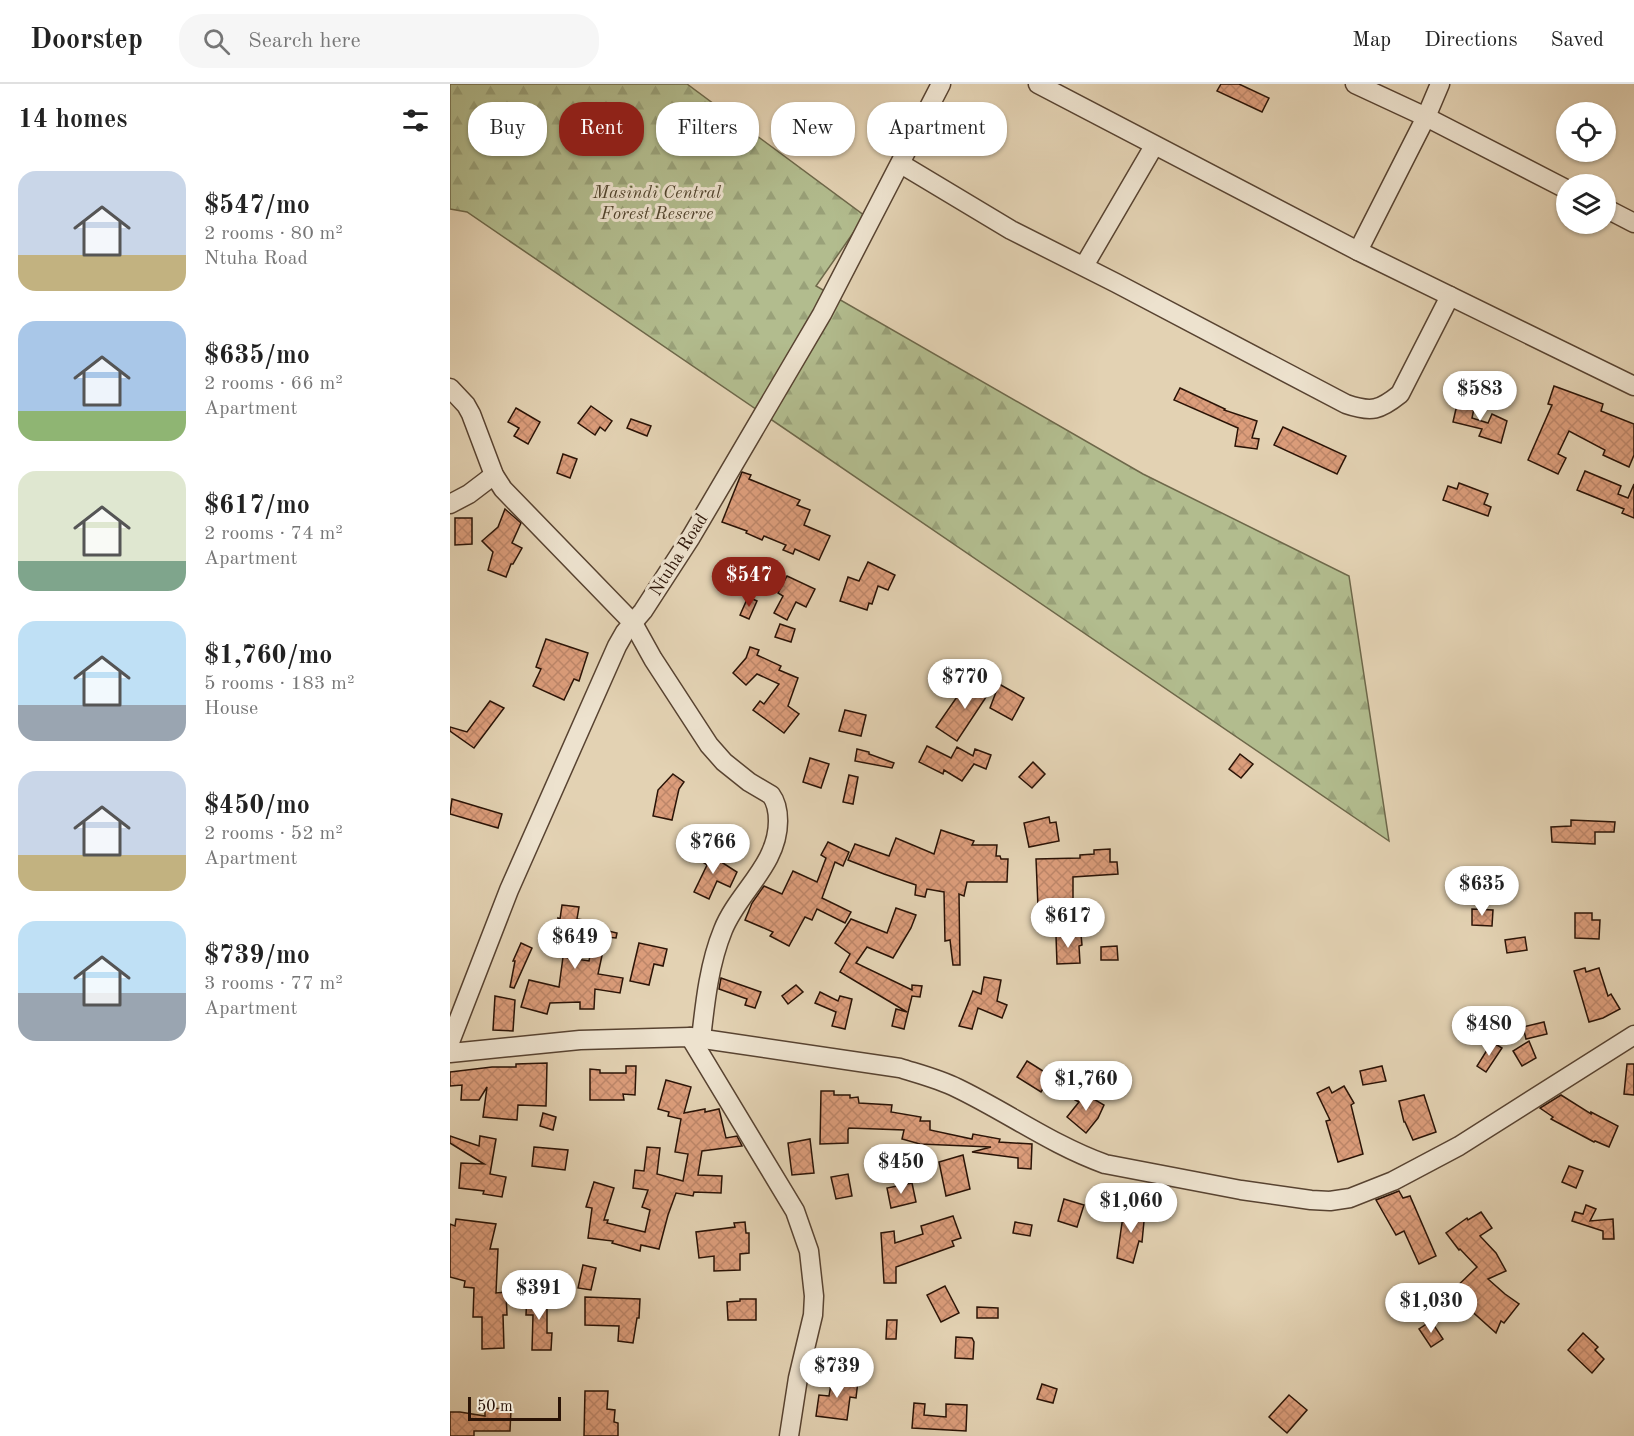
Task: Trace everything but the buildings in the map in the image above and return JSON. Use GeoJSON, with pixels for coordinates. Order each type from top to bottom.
{"type":"FeatureCollection","features":[{"type":"Feature","properties":{"kind":"street","name":"Ntuha Road"},"geometry":{"type":"LineString","coordinates":[[450,1042],[509,890],[610,661],[625,632],[644,611],[679,556],[822,314],[941,84]]}},
{"type":"Feature","properties":{"kind":"street"},"geometry":{"type":"LineString","coordinates":[[1038,84],[1358,251],[1634,386]]}},
{"type":"Feature","properties":{"kind":"street"},"geometry":{"type":"LineString","coordinates":[[1355,84],[1426,117],[1556,184]]}},
{"type":"Feature","properties":{"kind":"street"},"geometry":{"type":"LineString","coordinates":[[1358,251],[1426,117],[1440,84]]}},
{"type":"Feature","properties":{"kind":"street"},"geometry":{"type":"LineString","coordinates":[[1084,266],[1154,146]]}},
{"type":"Feature","properties":{"kind":"street"},"geometry":{"type":"LineString","coordinates":[[901,164],[1011,230],[1346,404],[1360,409],[1373,410],[1386,405],[1400,394],[1450,296]]}},
{"type":"Feature","properties":{"kind":"street"},"geometry":{"type":"LineString","coordinates":[[1616,214],[1634,223]]}},
{"type":"Feature","properties":{"kind":"street"},"geometry":{"type":"LineString","coordinates":[[450,388],[471,414],[494,475],[509,495],[633,623],[653,659],[709,745],[736,773],[771,795],[777,807],[778,831],[772,852],[727,921],[722,933],[695,1038],[795,1211],[809,1251],[814,1296],[813,1315],[798,1378],[789,1436]]}},
{"type":"Feature","properties":{"kind":"street"},"geometry":{"type":"LineString","coordinates":[[450,504],[469,494],[494,475]]}},
{"type":"Feature","properties":{"kind":"street"},"geometry":{"type":"LineString","coordinates":[[450,1053],[580,1040],[695,1038],[900,1068],[957,1088],[1053,1141],[1105,1164],[1240,1190],[1330,1201],[1350,1198],[1393,1181],[1460,1146],[1634,1035]]}},
{"type":"Feature","properties":{"kind":"green space","name":"Masindi Central Forest Reserve"},"geometry":{"type":"Polygon","coordinates":[[[450,84],[687,84],[711,102],[656,102],[656,156],[759,156],[759,137],[771,146],[771,156],[784,156],[865,216],[816,286],[1143,474],[1349,576],[1389,841],[467,212],[450,209],[450,84]]]}}]}
